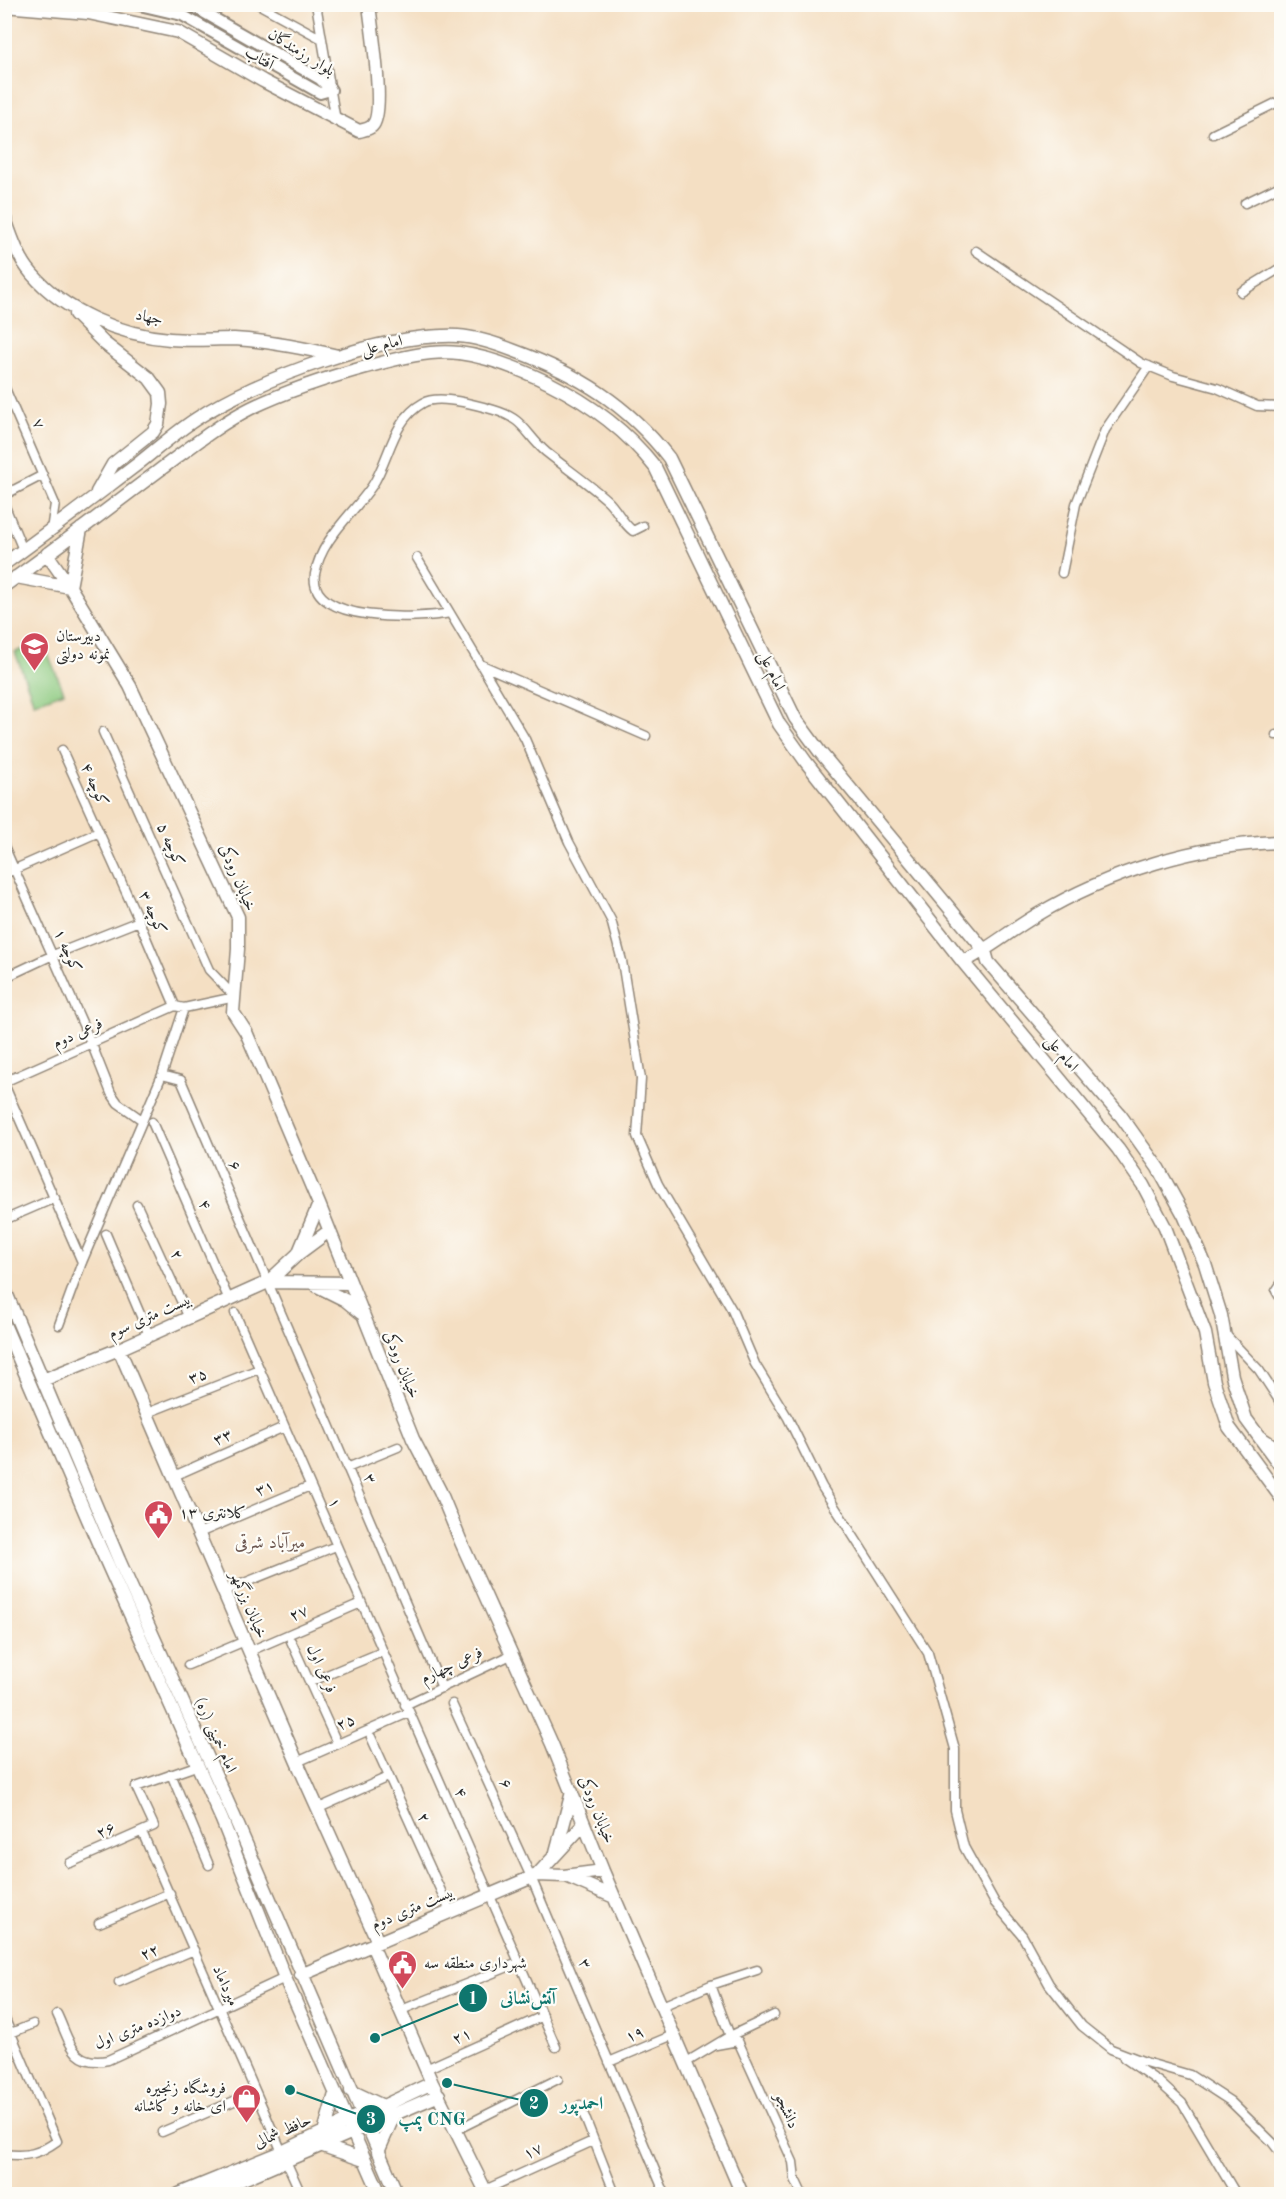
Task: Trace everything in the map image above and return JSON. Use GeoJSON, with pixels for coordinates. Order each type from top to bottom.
{"type":"FeatureCollection","features":[{"type":"Feature","properties":{"kind":"main road","name":"آفتاب"},"geometry":{"type":"LineString","coordinates":[[4,6],[91,9],[178,32],[359,132],[371,127],[376,119],[378,92],[369,4]]}},
{"type":"Feature","properties":{"kind":"main road","name":"جهاد"},"geometry":{"type":"LineString","coordinates":[[4,216],[14,245],[31,273],[66,304],[87,316],[152,337],[254,341],[297,346],[339,357]]}},
{"type":"Feature","properties":{"kind":"main road"},"geometry":{"type":"LineString","coordinates":[[66,304],[104,343],[149,378],[160,393],[158,424],[153,432],[113,464],[94,496]]}},
{"type":"Feature","properties":{"kind":"main road","name":"امام علی"},"geometry":{"type":"LineString","coordinates":[[4,564],[196,419],[241,394],[286,374],[339,357],[427,336],[460,336],[493,343],[541,360],[585,383],[626,411],[649,432],[669,458],[795,718],[820,752],[985,951],[988,962],[1121,1116],[1158,1168],[1184,1215],[1205,1264],[1226,1335],[1232,1376],[1246,1419],[1281,1468]]}},
{"type":"Feature","properties":{"kind":"main road","name":"امام علی"},"geometry":{"type":"LineString","coordinates":[[4,586],[210,434],[249,409],[292,390],[344,373],[428,353],[459,353],[489,359],[534,376],[577,397],[615,424],[637,444],[655,467],[781,727],[963,962],[1118,1149],[1143,1185],[1165,1227],[1205,1333],[1214,1382],[1228,1427],[1281,1499]]}},
{"type":"Feature","properties":{"kind":"main road"},"geometry":{"type":"LineString","coordinates":[[16,577],[70,587],[81,529]]}},
{"type":"Feature","properties":{"kind":"main road","name":"خیابان رودکی"},"geometry":{"type":"LineString","coordinates":[[47,554],[70,587],[130,686],[238,917],[233,1012],[246,1032],[319,1204],[413,1440],[440,1491],[572,1792],[603,1871],[742,2194]]}},
{"type":"Feature","properties":{"kind":"main road"},"geometry":{"type":"LineString","coordinates":[[781,727],[795,718]]}},
{"type":"Feature","properties":{"kind":"main road"},"geometry":{"type":"LineString","coordinates":[[963,962],[985,951],[1037,915],[1090,888],[1138,869],[1202,852],[1281,842]]}},
{"type":"Feature","properties":{"kind":"main road"},"geometry":{"type":"LineString","coordinates":[[298,1254],[319,1204]]}},
{"type":"Feature","properties":{"kind":"main road","name":"بیست متری سوم"},"geometry":{"type":"LineString","coordinates":[[44,1380],[268,1282],[298,1254],[329,1231]]}},
{"type":"Feature","properties":{"kind":"main road","name":"بیست متری سوم"},"geometry":{"type":"LineString","coordinates":[[268,1282],[350,1283]]}},
{"type":"Feature","properties":{"kind":"main road"},"geometry":{"type":"LineString","coordinates":[[311,1283],[332,1292],[363,1314]]}},
{"type":"Feature","properties":{"kind":"main road","name":"امام خمینی (ره)"},"geometry":{"type":"LineString","coordinates":[[4,1288],[228,1818],[301,1975],[397,2194]]}},
{"type":"Feature","properties":{"kind":"main road","name":"امام خمینی (ره)"},"geometry":{"type":"LineString","coordinates":[[4,1324],[196,1766],[228,1818],[285,1978],[380,2194]]}},
{"type":"Feature","properties":{"kind":"main road","name":"خیابان بزرگمهر"},"geometry":{"type":"LineString","coordinates":[[119,1349],[319,1808],[375,1943],[399,2011]]}},
{"type":"Feature","properties":{"kind":"main road"},"geometry":{"type":"LineString","coordinates":[[1228,1427],[1246,1419]]}},
{"type":"Feature","properties":{"kind":"main road"},"geometry":{"type":"LineString","coordinates":[[555,1854],[572,1792]]}},
{"type":"Feature","properties":{"kind":"main road","name":"بیست متری دوم"},"geometry":{"type":"LineString","coordinates":[[534,1876],[584,1824]]}},
{"type":"Feature","properties":{"kind":"main road","name":"بیست متری دوم"},"geometry":{"type":"LineString","coordinates":[[301,1975],[534,1876],[564,1876],[603,1871]]}},
{"type":"Feature","properties":{"kind":"main road"},"geometry":{"type":"LineString","coordinates":[[564,1876],[614,1897]]}},
{"type":"Feature","properties":{"kind":"main road"},"geometry":{"type":"LineString","coordinates":[[399,2011],[486,2192]]}},
{"type":"Feature","properties":{"kind":"main road","name":"حافظ شمالی"},"geometry":{"type":"LineString","coordinates":[[208,2194],[284,2156],[324,2132],[364,2119],[383,2106],[432,2083]]}},
{"type":"Feature","properties":{"kind":"main road"},"geometry":{"type":"LineString","coordinates":[[324,2132],[337,2098],[350,2099],[352,2093],[383,2106]]}},
{"type":"Feature","properties":{"kind":"main road","name":"حافظ شمالی"},"geometry":{"type":"LineString","coordinates":[[364,2119],[394,2115],[439,2095]]}},
{"type":"Feature","properties":{"kind":"main road"},"geometry":{"type":"LineString","coordinates":[[323,2146],[363,2159],[377,2151],[394,2115]]}},
{"type":"Feature","properties":{"kind":"main road","name":"حافظ شمالی"},"geometry":{"type":"LineString","coordinates":[[179,2194],[284,2156],[323,2146],[349,2125]]}},
{"type":"Feature","properties":{"kind":"street","name":"بلوار رزمندگان"},"geometry":{"type":"LineString","coordinates":[[135,4],[182,15],[320,93],[331,90],[320,79],[189,4]]}},
{"type":"Feature","properties":{"kind":"street"},"geometry":{"type":"LineString","coordinates":[[258,4],[322,39]]}},
{"type":"Feature","properties":{"kind":"street"},"geometry":{"type":"LineString","coordinates":[[316,4],[336,121]]}},
{"type":"Feature","properties":{"kind":"street"},"geometry":{"type":"LineString","coordinates":[[1213,135],[1281,100]]}},
{"type":"Feature","properties":{"kind":"street"},"geometry":{"type":"LineString","coordinates":[[1245,203],[1281,185]]}},
{"type":"Feature","properties":{"kind":"street"},"geometry":{"type":"LineString","coordinates":[[976,251],[1141,363],[1173,376],[1217,388],[1257,406],[1281,407]]}},
{"type":"Feature","properties":{"kind":"street"},"geometry":{"type":"LineString","coordinates":[[1240,292],[1281,267]]}},
{"type":"Feature","properties":{"kind":"street"},"geometry":{"type":"LineString","coordinates":[[1062,573],[1076,504],[1105,430],[1149,366]]}},
{"type":"Feature","properties":{"kind":"street","name":"۷"},"geometry":{"type":"LineString","coordinates":[[4,386],[55,504],[51,530]]}},
{"type":"Feature","properties":{"kind":"street"},"geometry":{"type":"LineString","coordinates":[[450,613],[394,617],[367,614],[335,607],[322,599],[315,589],[315,574],[328,543],[372,485],[404,421],[412,410],[424,402],[435,398],[448,400],[507,415],[528,430],[539,446],[608,501],[628,527],[633,531],[643,526]]}},
{"type":"Feature","properties":{"kind":"street"},"geometry":{"type":"LineString","coordinates":[[4,495],[43,475]]}},
{"type":"Feature","properties":{"kind":"street"},"geometry":{"type":"LineString","coordinates":[[4,504],[23,550]]}},
{"type":"Feature","properties":{"kind":"street"},"geometry":{"type":"LineString","coordinates":[[417,558],[525,739],[569,842],[611,920],[622,961],[641,1079],[637,1137],[658,1184],[732,1310],[755,1364],[788,1418],[822,1487],[928,1653],[955,1749],[955,1810],[964,1847],[995,1903],[1022,1935],[1049,1984],[1082,2026],[1159,2082],[1182,2103],[1236,2194]]}},
{"type":"Feature","properties":{"kind":"street"},"geometry":{"type":"LineString","coordinates":[[481,665],[646,736]]}},
{"type":"Feature","properties":{"kind":"street","name":"کوچه ۵"},"geometry":{"type":"LineString","coordinates":[[103,732],[209,970],[235,997]]}},
{"type":"Feature","properties":{"kind":"street","name":"کوچه ۴"},"geometry":{"type":"LineString","coordinates":[[62,750],[99,832]]}},
{"type":"Feature","properties":{"kind":"street"},"geometry":{"type":"LineString","coordinates":[[4,874],[99,832]]}},
{"type":"Feature","properties":{"kind":"street","name":"کوچه ۳"},"geometry":{"type":"LineString","coordinates":[[99,832],[180,1007]]}},
{"type":"Feature","properties":{"kind":"street","name":"کوچه ۱"},"geometry":{"type":"LineString","coordinates":[[4,846],[111,1093],[118,1103],[147,1121]]}},
{"type":"Feature","properties":{"kind":"street"},"geometry":{"type":"LineString","coordinates":[[4,978],[53,955],[139,921]]}},
{"type":"Feature","properties":{"kind":"street"},"geometry":{"type":"LineString","coordinates":[[59,1325],[82,1262],[147,1121],[180,1007],[235,997]]}},
{"type":"Feature","properties":{"kind":"street","name":"فرعی دوم"},"geometry":{"type":"LineString","coordinates":[[4,1083],[180,1007]]}},
{"type":"Feature","properties":{"kind":"street","name":"۶"},"geometry":{"type":"LineString","coordinates":[[162,1075],[181,1080],[268,1282]]}},
{"type":"Feature","properties":{"kind":"street"},"geometry":{"type":"LineString","coordinates":[[4,1083],[82,1262]]}},
{"type":"Feature","properties":{"kind":"street","name":"۴"},"geometry":{"type":"LineString","coordinates":[[147,1121],[229,1300]]}},
{"type":"Feature","properties":{"kind":"street"},"geometry":{"type":"LineString","coordinates":[[4,1220],[55,1198]]}},
{"type":"Feature","properties":{"kind":"street","name":"۲"},"geometry":{"type":"LineString","coordinates":[[137,1205],[189,1318]]}},
{"type":"Feature","properties":{"kind":"street"},"geometry":{"type":"LineString","coordinates":[[106,1234],[149,1335]]}},
{"type":"Feature","properties":{"kind":"street","name":"۳"},"geometry":{"type":"LineString","coordinates":[[268,1282],[442,1688]]}},
{"type":"Feature","properties":{"kind":"street"},"geometry":{"type":"LineString","coordinates":[[1281,1282],[1276,1291],[1281,1301]]}},
{"type":"Feature","properties":{"kind":"street","name":"۱"},"geometry":{"type":"LineString","coordinates":[[235,1313],[407,1709]]}},
{"type":"Feature","properties":{"kind":"street"},"geometry":{"type":"LineString","coordinates":[[1226,1335],[1259,1370],[1281,1405]]}},
{"type":"Feature","properties":{"kind":"street","name":"۳۵"},"geometry":{"type":"LineString","coordinates":[[147,1413],[259,1369]]}},
{"type":"Feature","properties":{"kind":"street","name":"۳۳"},"geometry":{"type":"LineString","coordinates":[[174,1476],[284,1427]]}},
{"type":"Feature","properties":{"kind":"street"},"geometry":{"type":"LineString","coordinates":[[1257,1433],[1281,1449]]}},
{"type":"Feature","properties":{"kind":"street"},"geometry":{"type":"LineString","coordinates":[[348,1468],[398,1447]]}},
{"type":"Feature","properties":{"kind":"street","name":"۳۱"},"geometry":{"type":"LineString","coordinates":[[199,1533],[310,1486]]}},
{"type":"Feature","properties":{"kind":"street"},"geometry":{"type":"LineString","coordinates":[[224,1591],[336,1546]]}},
{"type":"Feature","properties":{"kind":"street","name":"۲۷"},"geometry":{"type":"LineString","coordinates":[[188,1665],[361,1604]]}},
{"type":"Feature","properties":{"kind":"street","name":"فرعی اول"},"geometry":{"type":"LineString","coordinates":[[291,1641],[337,1743]]}},
{"type":"Feature","properties":{"kind":"street"},"geometry":{"type":"LineString","coordinates":[[310,1682],[382,1652]]}},
{"type":"Feature","properties":{"kind":"street","name":"فرعی چهارم"},"geometry":{"type":"LineString","coordinates":[[407,1709],[442,1688],[512,1655]]}},
{"type":"Feature","properties":{"kind":"street","name":"۶"},"geometry":{"type":"LineString","coordinates":[[452,1704],[534,1876]]}},
{"type":"Feature","properties":{"kind":"street","name":"۴"},"geometry":{"type":"LineString","coordinates":[[407,1709],[489,1894]]}},
{"type":"Feature","properties":{"kind":"street","name":"۲۵"},"geometry":{"type":"LineString","coordinates":[[297,1762],[407,1709]]}},
{"type":"Feature","properties":{"kind":"street","name":"۲"},"geometry":{"type":"LineString","coordinates":[[370,1737],[450,1911]]}},
{"type":"Feature","properties":{"kind":"street"},"geometry":{"type":"LineString","coordinates":[[196,1766],[171,1774],[209,1864]]}},
{"type":"Feature","properties":{"kind":"street","name":"۲۶"},"geometry":{"type":"LineString","coordinates":[[70,1863],[154,1826],[136,1787],[171,1774]]}},
{"type":"Feature","properties":{"kind":"street"},"geometry":{"type":"LineString","coordinates":[[319,1808],[388,1777]]}},
{"type":"Feature","properties":{"kind":"street","name":"میرداماد"},"geometry":{"type":"LineString","coordinates":[[142,1832],[300,2194]]}},
{"type":"Feature","properties":{"kind":"street","name":"۳"},"geometry":{"type":"LineString","coordinates":[[534,1876],[609,2062]]}},
{"type":"Feature","properties":{"kind":"street"},"geometry":{"type":"LineString","coordinates":[[99,1923],[170,1893]]}},
{"type":"Feature","properties":{"kind":"street"},"geometry":{"type":"LineString","coordinates":[[489,1894],[556,2047]]}},
{"type":"Feature","properties":{"kind":"street","name":"۲۲"},"geometry":{"type":"LineString","coordinates":[[119,1982],[194,1950]]}},
{"type":"Feature","properties":{"kind":"street"},"geometry":{"type":"LineString","coordinates":[[399,2011],[518,1963]]}},
{"type":"Feature","properties":{"kind":"street"},"geometry":{"type":"LineString","coordinates":[[662,2006],[711,1985],[756,1970]]}},
{"type":"Feature","properties":{"kind":"street"},"geometry":{"type":"LineString","coordinates":[[219,2009],[285,1978]]}},
{"type":"Feature","properties":{"kind":"street","name":"دانشجو"},"geometry":{"type":"LineString","coordinates":[[711,1985],[734,2039],[793,2162],[795,2179],[802,2194]]}},
{"type":"Feature","properties":{"kind":"street","name":"دوازده متری اول"},"geometry":{"type":"LineString","coordinates":[[57,2014],[75,2051],[82,2060],[95,2062],[108,2060],[219,2009]]}},
{"type":"Feature","properties":{"kind":"street"},"geometry":{"type":"LineString","coordinates":[[686,2063],[716,2045],[734,2039],[774,2015]]}},
{"type":"Feature","properties":{"kind":"street","name":"۲۱"},"geometry":{"type":"LineString","coordinates":[[426,2069],[543,2016]]}},
{"type":"Feature","properties":{"kind":"street"},"geometry":{"type":"LineString","coordinates":[[4,2017],[57,2141],[42,2151],[20,2156],[4,2154]]}},
{"type":"Feature","properties":{"kind":"street"},"geometry":{"type":"LineString","coordinates":[[11,2033],[33,2024]]}},
{"type":"Feature","properties":{"kind":"street","name":"۱۹"},"geometry":{"type":"LineString","coordinates":[[609,2062],[673,2035]]}},
{"type":"Feature","properties":{"kind":"street"},"geometry":{"type":"LineString","coordinates":[[1111,2049],[1190,2075],[1230,2101],[1272,2142],[1281,2155]]}},
{"type":"Feature","properties":{"kind":"street"},"geometry":{"type":"LineString","coordinates":[[609,2062],[666,2194]]}},
{"type":"Feature","properties":{"kind":"street"},"geometry":{"type":"LineString","coordinates":[[456,2130],[558,2079]]}},
{"type":"Feature","properties":{"kind":"street"},"geometry":{"type":"LineString","coordinates":[[162,2132],[255,2092]]}},
{"type":"Feature","properties":{"kind":"street"},"geometry":{"type":"LineString","coordinates":[[579,2105],[615,2194]]}},
{"type":"Feature","properties":{"kind":"street","name":"۱۷"},"geometry":{"type":"LineString","coordinates":[[486,2192],[593,2141]]}},
{"type":"Feature","properties":{"kind":"green space"},"geometry":{"type":"Polygon","coordinates":[[[43,642],[64,692],[34,703],[15,652],[43,642]]]}},
{"type":"Feature","properties":{"kind":"place","name":"دبیرستان نمونه دولتی"},"geometry":{"type":"Point","coordinates":[35,672]}},
{"type":"Feature","properties":{"kind":"place","name":"کلانتری ۱۳"},"geometry":{"type":"Point","coordinates":[158,1540]}},
{"type":"Feature","properties":{"kind":"place","name":"شهرداری منطقه سه"},"geometry":{"type":"Point","coordinates":[403,1990]}},
{"type":"Feature","properties":{"kind":"place","name":"آتش‌نشانی"},"geometry":{"type":"Point","coordinates":[375,2038]}},
{"type":"Feature","properties":{"kind":"place","name":"احمدپور"},"geometry":{"type":"Point","coordinates":[447,2083]}},
{"type":"Feature","properties":{"kind":"place","name":"پمپ CNG"},"geometry":{"type":"Point","coordinates":[290,2090]}},
{"type":"Feature","properties":{"kind":"place","name":"فروشگاه زنجیره ای خانه و کاشانه"},"geometry":{"type":"Point","coordinates":[247,2124]}},
{"type":"Feature","properties":{"kind":"district","name":"میرآباد شرقی"},"geometry":{"type":"Point","coordinates":[270,1543]}}]}
